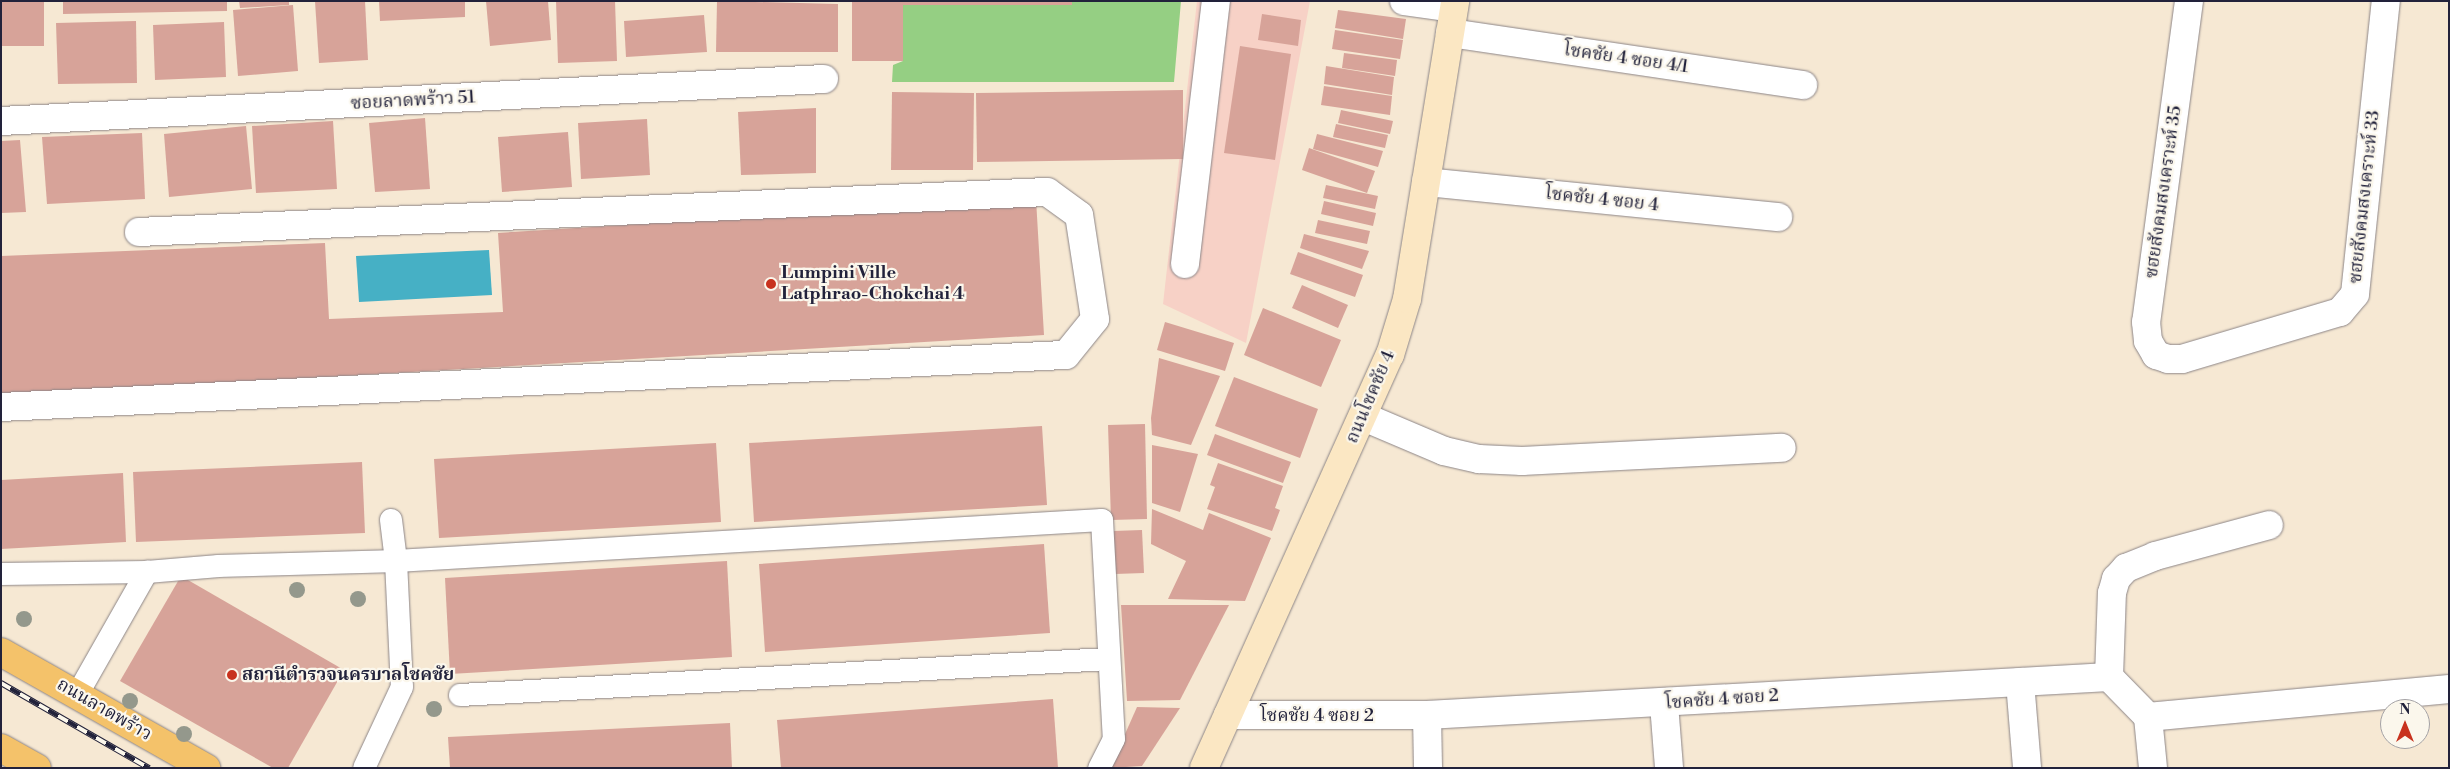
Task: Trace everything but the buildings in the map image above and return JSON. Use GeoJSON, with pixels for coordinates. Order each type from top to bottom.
{"type":"FeatureCollection","features":[{"type":"Feature","properties":{"kind":"main road","name":"ถนนโชคชัย 4"},"geometry":{"type":"LineString","coordinates":[[1204,768],[1390,356],[1408,299],[1453,14]]}},
{"type":"Feature","properties":{"kind":"main road","name":"ถนนลาดพร้าว"},"geometry":{"type":"LineString","coordinates":[[1,652],[206,768]]}},
{"type":"Feature","properties":{"kind":"main road"},"geometry":{"type":"LineString","coordinates":[[1,748],[37,768]]}},
{"type":"Feature","properties":{"kind":"street"},"geometry":{"type":"LineString","coordinates":[[1185,264],[1216,1]]}},
{"type":"Feature","properties":{"kind":"street","name":"โชคชัย 4 ซอย 4/1"},"geometry":{"type":"LineString","coordinates":[[1404,1],[1453,14],[1803,85]]}},
{"type":"Feature","properties":{"kind":"street","name":"ซฮยสังคมสงเคราะห์ 35"},"geometry":{"type":"LineString","coordinates":[[2182,359],[2156,355],[2148,341],[2146,322],[2189,1]]}},
{"type":"Feature","properties":{"kind":"street","name":"ซฮยสังคมสงเคราะห์ 33"},"geometry":{"type":"LineString","coordinates":[[2182,359],[2340,312],[2355,294],[2386,1]]}},
{"type":"Feature","properties":{"kind":"street","name":"ซอยลาดพร้าว 51"},"geometry":{"type":"LineString","coordinates":[[1,121],[824,79]]}},
{"type":"Feature","properties":{"kind":"street","name":"โชคชัย 4 ซอย 4"},"geometry":{"type":"LineString","coordinates":[[1426,182],[1778,217]]}},
{"type":"Feature","properties":{"kind":"street"},"geometry":{"type":"LineString","coordinates":[[1,407],[1066,356],[1095,319],[1079,215],[1047,192],[139,232]]}},
{"type":"Feature","properties":{"kind":"street"},"geometry":{"type":"LineString","coordinates":[[1364,416],[1444,451],[1479,459],[1522,461],[1782,448]]}},
{"type":"Feature","properties":{"kind":"street"},"geometry":{"type":"LineString","coordinates":[[2153,768],[2148,717],[2109,677],[2112,593],[2116,578],[2126,568],[2155,556],[2269,525]]}},
{"type":"Feature","properties":{"kind":"street","name":"โชคชัย 4 ซอย 2"},"geometry":{"type":"LineString","coordinates":[[1228,715],[1426,715],[1664,704],[2109,677]]}},
{"type":"Feature","properties":{"kind":"street"},"geometry":{"type":"LineString","coordinates":[[2020,682],[2027,768]]}},
{"type":"Feature","properties":{"kind":"street"},"geometry":{"type":"LineString","coordinates":[[2148,717],[2449,689]]}},
{"type":"Feature","properties":{"kind":"street"},"geometry":{"type":"LineString","coordinates":[[1664,704],[1669,768]]}},
{"type":"Feature","properties":{"kind":"street"},"geometry":{"type":"LineString","coordinates":[[1426,715],[1428,768]]}},
{"type":"Feature","properties":{"kind":"lane"},"geometry":{"type":"LineString","coordinates":[[364,768],[402,687],[396,561],[391,520]]}},
{"type":"Feature","properties":{"kind":"lane"},"geometry":{"type":"LineString","coordinates":[[1,574],[146,572],[219,566],[396,561],[1102,520],[1108,659],[1114,739],[1099,768]]}},
{"type":"Feature","properties":{"kind":"lane"},"geometry":{"type":"LineString","coordinates":[[77,695],[146,572]]}},
{"type":"Feature","properties":{"kind":"lane"},"geometry":{"type":"LineString","coordinates":[[460,695],[1108,659]]}},
{"type":"Feature","properties":{"kind":"shaded area"},"geometry":{"type":"Polygon","coordinates":[[[1197,1],[1310,1],[1246,343],[1163,304],[1197,1]]]}},
{"type":"Feature","properties":{"kind":"green space"},"geometry":{"type":"Polygon","coordinates":[[[1072,1],[1181,1],[1174,82],[892,82],[893,65],[903,61],[903,5],[1072,5],[1072,1]]]}},
{"type":"Feature","properties":{"kind":"water"},"geometry":{"type":"Polygon","coordinates":[[[489,250],[492,295],[359,302],[356,256],[489,250]]]}},
{"type":"Feature","properties":{"kind":"railway"},"geometry":{"type":"LineString","coordinates":[[1,683],[149,768]]}},
{"type":"Feature","properties":{"kind":"place","name":"Lumpini Ville Latphrao-Chokchai 4"},"geometry":{"type":"Point","coordinates":[771,284]}},
{"type":"Feature","properties":{"kind":"place","name":"สถานีตำรวจนครบาลโชคชัย"},"geometry":{"type":"Point","coordinates":[232,675]}}]}
